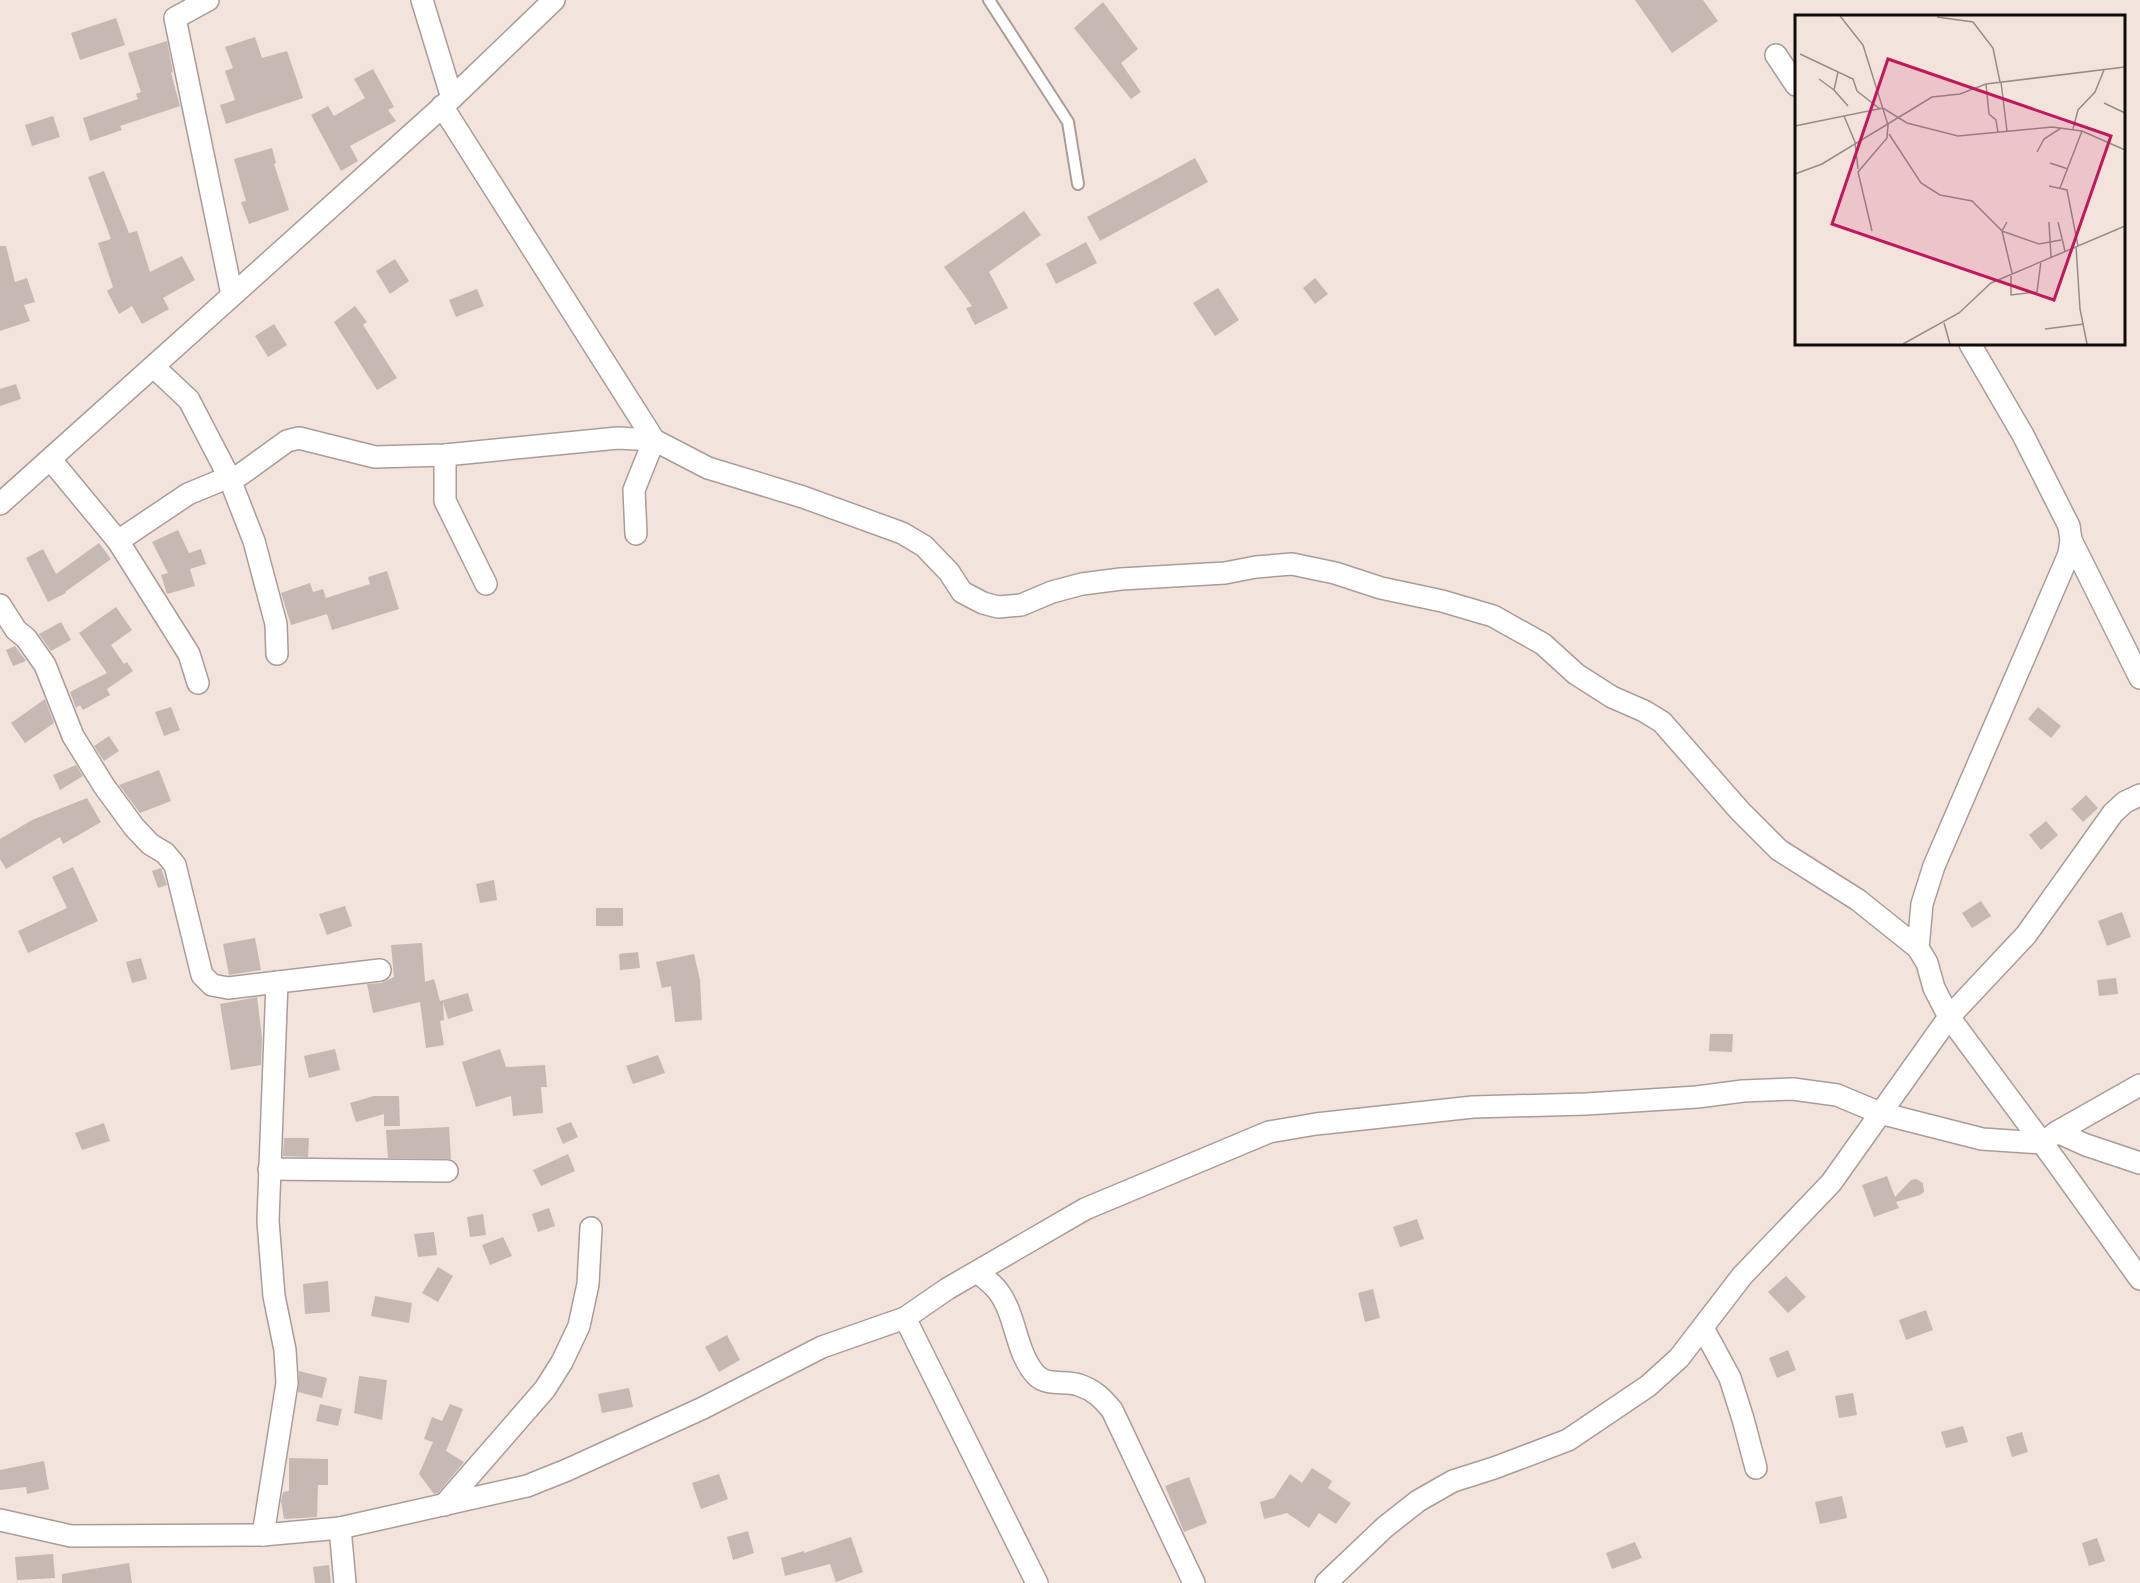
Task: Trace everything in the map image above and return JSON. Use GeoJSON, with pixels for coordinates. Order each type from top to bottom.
{"type":"FeatureCollection","features":[{"type":"Feature","properties":{"kind":"street"},"geometry":{"type":"LineString","coordinates":[[208,0],[175,18],[232,295]]}},
{"type":"Feature","properties":{"kind":"street"},"geometry":{"type":"LineString","coordinates":[[422,0],[447,102],[654,440]]}},
{"type":"Feature","properties":{"kind":"street"},"geometry":{"type":"LineString","coordinates":[[0,504],[447,102],[554,0]]}},
{"type":"Feature","properties":{"kind":"street"},"geometry":{"type":"LineString","coordinates":[[1776,55],[1795,82]]}},
{"type":"Feature","properties":{"kind":"street"},"geometry":{"type":"LineString","coordinates":[[1918,948],[1922,904],[1934,866],[2069,554],[2071,540],[2069,526],[2023,435],[1971,345]]}},
{"type":"Feature","properties":{"kind":"street"},"geometry":{"type":"LineString","coordinates":[[154,367],[189,400],[229,477],[254,540],[276,624],[277,654]]}},
{"type":"Feature","properties":{"kind":"street"},"geometry":{"type":"LineString","coordinates":[[118,541],[188,494],[229,477],[240,475],[287,441],[299,438],[375,457],[445,455],[618,438],[654,440],[708,468],[803,497],[902,533],[924,546],[949,573],[962,592],[983,603],[999,607],[1021,605],[1052,592],[1082,584],[1121,579],[1225,573],[1256,567],[1292,564],[1335,573],[1381,588],[1442,601],[1493,616],[1542,644],[1576,674],[1612,697],[1662,722],[1740,811],[1779,850],[1858,900],[1918,948],[1927,963],[1934,988],[1949,1017],[2050,1137],[2140,1280]]}},
{"type":"Feature","properties":{"kind":"street"},"geometry":{"type":"LineString","coordinates":[[636,534],[634,490],[654,440]]}},
{"type":"Feature","properties":{"kind":"street"},"geometry":{"type":"LineString","coordinates":[[445,455],[445,501],[486,584]]}},
{"type":"Feature","properties":{"kind":"street"},"geometry":{"type":"LineString","coordinates":[[51,460],[118,541],[189,654],[198,683]]}},
{"type":"Feature","properties":{"kind":"street"},"geometry":{"type":"LineString","coordinates":[[2071,540],[2140,678]]}},
{"type":"Feature","properties":{"kind":"street"},"geometry":{"type":"LineString","coordinates":[[0,605],[16,630],[26,638],[45,665],[73,736],[104,786],[134,827],[150,844],[165,853],[175,865],[202,975],[212,985],[228,988],[380,970]]}},
{"type":"Feature","properties":{"kind":"street"},"geometry":{"type":"LineString","coordinates":[[1326,1583],[1385,1527],[1418,1501],[1453,1480],[1494,1468],[1568,1440],[1648,1386],[1679,1358],[1742,1276],[1831,1183],[1949,1017],[2026,935],[2113,813],[2126,802],[2140,795]]}},
{"type":"Feature","properties":{"kind":"street"},"geometry":{"type":"LineString","coordinates":[[263,1535],[287,1383],[285,1350],[274,1296],[268,1221],[277,982]]}},
{"type":"Feature","properties":{"kind":"street"},"geometry":{"type":"LineString","coordinates":[[2050,1137],[2140,1085]]}},
{"type":"Feature","properties":{"kind":"street"},"geometry":{"type":"LineString","coordinates":[[0,1520],[71,1536],[263,1535],[340,1528],[527,1486],[703,1408],[822,1347],[905,1318],[947,1289],[1085,1209],[1269,1132],[1316,1124],[1473,1107],[1586,1104],[1793,1089],[1837,1095],[1880,1113],[1982,1139],[2050,1137],[2086,1145],[2140,1163]]}},
{"type":"Feature","properties":{"kind":"street"},"geometry":{"type":"LineString","coordinates":[[270,1169],[447,1171]]}},
{"type":"Feature","properties":{"kind":"street"},"geometry":{"type":"LineString","coordinates":[[444,1505],[545,1389],[562,1362],[579,1326],[588,1284],[591,1228]]}},
{"type":"Feature","properties":{"kind":"street"},"geometry":{"type":"LineString","coordinates":[[978,1272],[998,1290],[1008,1310],[1027,1364],[1038,1377],[1051,1383],[1078,1384],[1097,1393],[1112,1410],[1194,1583]]}},
{"type":"Feature","properties":{"kind":"street"},"geometry":{"type":"LineString","coordinates":[[905,1318],[1037,1583]]}},
{"type":"Feature","properties":{"kind":"street"},"geometry":{"type":"LineString","coordinates":[[1703,1328],[1730,1378],[1755,1468]]}},
{"type":"Feature","properties":{"kind":"street"},"geometry":{"type":"LineString","coordinates":[[340,1528],[345,1583]]}},
{"type":"Feature","properties":{"kind":"lane"},"geometry":{"type":"LineString","coordinates":[[989,0],[1068,123],[1078,184]]}},
{"type":"Feature","properties":{"kind":"building"},"geometry":{"type":"Polygon","coordinates":[[[1635,0],[1703,0],[1718,21],[1672,53],[1635,0]]]}},
{"type":"Feature","properties":{"kind":"building"},"geometry":{"type":"Polygon","coordinates":[[[1103,2],[1138,49],[1121,63],[1141,92],[1131,99],[1074,28],[1103,2]]]}},
{"type":"Feature","properties":{"kind":"building"},"geometry":{"type":"Polygon","coordinates":[[[116,18],[125,45],[80,60],[71,33],[116,18]]]}},
{"type":"Feature","properties":{"kind":"building"},"geometry":{"type":"Polygon","coordinates":[[[255,37],[262,58],[287,51],[303,98],[226,124],[220,105],[235,100],[225,71],[233,68],[225,47],[255,37]]]}},
{"type":"Feature","properties":{"kind":"building"},"geometry":{"type":"Polygon","coordinates":[[[167,41],[173,72],[171,73],[180,106],[120,126],[122,130],[90,141],[83,118],[138,99],[136,94],[141,92],[128,53],[167,41]]]}},
{"type":"Feature","properties":{"kind":"building"},"geometry":{"type":"Polygon","coordinates":[[[373,69],[394,107],[388,110],[396,121],[350,146],[358,161],[341,171],[311,115],[328,106],[334,116],[365,98],[354,79],[373,69]]]}},
{"type":"Feature","properties":{"kind":"building"},"geometry":{"type":"Polygon","coordinates":[[[53,116],[60,137],[32,146],[25,125],[53,116]]]}},
{"type":"Feature","properties":{"kind":"building"},"geometry":{"type":"Polygon","coordinates":[[[272,148],[276,163],[274,164],[289,210],[249,224],[241,202],[246,201],[234,159],[272,148]]]}},
{"type":"Feature","properties":{"kind":"building"},"geometry":{"type":"Polygon","coordinates":[[[1195,158],[1208,182],[1100,241],[1087,217],[1195,158]]]}},
{"type":"Feature","properties":{"kind":"building"},"geometry":{"type":"Polygon","coordinates":[[[104,171],[129,233],[137,231],[150,272],[182,256],[195,280],[163,298],[169,309],[142,324],[132,306],[119,314],[107,291],[113,287],[98,243],[111,239],[88,177],[104,171]]]}},
{"type":"Feature","properties":{"kind":"building"},"geometry":{"type":"Polygon","coordinates":[[[1024,211],[1041,235],[989,272],[1008,308],[975,325],[966,308],[972,306],[944,267],[1024,211]]]}},
{"type":"Feature","properties":{"kind":"building"},"geometry":{"type":"Polygon","coordinates":[[[1086,242],[1097,263],[1056,284],[1046,264],[1086,242]]]}},
{"type":"Feature","properties":{"kind":"building"},"geometry":{"type":"Polygon","coordinates":[[[0,246],[6,246],[15,282],[27,278],[35,302],[24,305],[30,321],[0,331],[0,246]]]}},
{"type":"Feature","properties":{"kind":"building"},"geometry":{"type":"Polygon","coordinates":[[[395,259],[409,281],[390,294],[376,271],[395,259]]]}},
{"type":"Feature","properties":{"kind":"building"},"geometry":{"type":"Polygon","coordinates":[[[1315,278],[1328,294],[1315,304],[1303,288],[1315,278]]]}},
{"type":"Feature","properties":{"kind":"building"},"geometry":{"type":"Polygon","coordinates":[[[1218,288],[1239,320],[1215,336],[1193,303],[1218,288]]]}},
{"type":"Feature","properties":{"kind":"building"},"geometry":{"type":"Polygon","coordinates":[[[477,289],[484,306],[456,317],[449,300],[477,289]]]}},
{"type":"Feature","properties":{"kind":"building"},"geometry":{"type":"Polygon","coordinates":[[[355,306],[367,322],[363,325],[397,378],[377,390],[334,322],[355,306]]]}},
{"type":"Feature","properties":{"kind":"building"},"geometry":{"type":"Polygon","coordinates":[[[274,324],[287,345],[268,357],[255,336],[274,324]]]}},
{"type":"Feature","properties":{"kind":"building"},"geometry":{"type":"Polygon","coordinates":[[[16,384],[21,399],[0,406],[0,389],[16,384]]]}},
{"type":"Feature","properties":{"kind":"building"},"geometry":{"type":"Polygon","coordinates":[[[178,530],[189,553],[201,549],[206,564],[190,569],[195,586],[167,594],[161,575],[168,573],[152,542],[178,530]]]}},
{"type":"Feature","properties":{"kind":"building"},"geometry":{"type":"Polygon","coordinates":[[[99,543],[111,559],[66,593],[48,602],[26,558],[43,549],[56,574],[99,543]]]}},
{"type":"Feature","properties":{"kind":"building"},"geometry":{"type":"Polygon","coordinates":[[[387,571],[399,609],[332,630],[327,614],[291,625],[281,593],[310,583],[313,592],[323,589],[326,598],[370,584],[368,577],[387,571]]]}},
{"type":"Feature","properties":{"kind":"building"},"geometry":{"type":"Polygon","coordinates":[[[116,607],[132,630],[111,645],[124,664],[127,662],[133,671],[107,689],[110,695],[83,710],[80,705],[76,708],[70,692],[107,673],[79,633],[116,607]]]}},
{"type":"Feature","properties":{"kind":"building"},"geometry":{"type":"Polygon","coordinates":[[[61,622],[71,640],[51,651],[39,634],[61,622]]]}},
{"type":"Feature","properties":{"kind":"building"},"geometry":{"type":"Polygon","coordinates":[[[15,646],[26,661],[13,666],[6,650],[15,646]]]}},
{"type":"Feature","properties":{"kind":"building"},"geometry":{"type":"Polygon","coordinates":[[[45,699],[54,723],[25,743],[11,723],[45,699]]]}},
{"type":"Feature","properties":{"kind":"building"},"geometry":{"type":"Polygon","coordinates":[[[171,707],[180,730],[164,736],[155,712],[171,707]]]}},
{"type":"Feature","properties":{"kind":"building"},"geometry":{"type":"Polygon","coordinates":[[[2038,707],[2061,726],[2051,738],[2028,719],[2038,707]]]}},
{"type":"Feature","properties":{"kind":"building"},"geometry":{"type":"Polygon","coordinates":[[[109,736],[119,751],[104,761],[94,746],[109,736]]]}},
{"type":"Feature","properties":{"kind":"building"},"geometry":{"type":"Polygon","coordinates":[[[76,765],[83,776],[60,790],[53,775],[76,765]]]}},
{"type":"Feature","properties":{"kind":"building"},"geometry":{"type":"Polygon","coordinates":[[[159,770],[171,801],[140,813],[119,785],[159,770]]]}},
{"type":"Feature","properties":{"kind":"building"},"geometry":{"type":"Polygon","coordinates":[[[2086,795],[2098,808],[2083,822],[2071,809],[2086,795]]]}},
{"type":"Feature","properties":{"kind":"building"},"geometry":{"type":"Polygon","coordinates":[[[87,798],[101,822],[63,844],[60,837],[6,869],[0,859],[0,839],[32,820],[87,798]]]}},
{"type":"Feature","properties":{"kind":"building"},"geometry":{"type":"Polygon","coordinates":[[[2046,821],[2058,835],[2041,850],[2029,835],[2046,821]]]}},
{"type":"Feature","properties":{"kind":"building"},"geometry":{"type":"Polygon","coordinates":[[[73,867],[98,921],[28,953],[18,931],[67,908],[52,877],[73,867]]]}},
{"type":"Feature","properties":{"kind":"building"},"geometry":{"type":"Polygon","coordinates":[[[161,868],[167,885],[158,888],[152,871],[161,868]]]}},
{"type":"Feature","properties":{"kind":"building"},"geometry":{"type":"Polygon","coordinates":[[[494,880],[497,900],[480,903],[476,884],[494,880]]]}},
{"type":"Feature","properties":{"kind":"building"},"geometry":{"type":"Polygon","coordinates":[[[1981,901],[1991,916],[1972,928],[1962,913],[1981,901]]]}},
{"type":"Feature","properties":{"kind":"building"},"geometry":{"type":"Polygon","coordinates":[[[345,906],[352,926],[327,935],[319,914],[345,906]]]}},
{"type":"Feature","properties":{"kind":"building"},"geometry":{"type":"Polygon","coordinates":[[[596,908],[623,908],[623,926],[596,926],[596,908]]]}},
{"type":"Feature","properties":{"kind":"building"},"geometry":{"type":"Polygon","coordinates":[[[2122,912],[2131,937],[2107,946],[2098,921],[2122,912]]]}},
{"type":"Feature","properties":{"kind":"building"},"geometry":{"type":"Polygon","coordinates":[[[255,938],[261,970],[229,975],[223,944],[255,938]]]}},
{"type":"Feature","properties":{"kind":"building"},"geometry":{"type":"Polygon","coordinates":[[[422,943],[425,982],[434,979],[440,1001],[468,993],[473,1011],[448,1019],[443,1002],[444,1020],[440,1021],[444,1045],[426,1048],[420,1002],[373,1013],[367,984],[382,983],[394,977],[391,945],[422,943]]]}},
{"type":"Feature","properties":{"kind":"building"},"geometry":{"type":"Polygon","coordinates":[[[638,952],[640,968],[620,970],[619,954],[638,952]]]}},
{"type":"Feature","properties":{"kind":"building"},"geometry":{"type":"Polygon","coordinates":[[[694,954],[700,980],[702,1020],[675,1022],[671,986],[662,988],[656,962],[694,954]]]}},
{"type":"Feature","properties":{"kind":"building"},"geometry":{"type":"Polygon","coordinates":[[[141,958],[147,979],[132,983],[126,962],[141,958]]]}},
{"type":"Feature","properties":{"kind":"building"},"geometry":{"type":"Polygon","coordinates":[[[2116,978],[2118,994],[2099,996],[2097,980],[2116,978]]]}},
{"type":"Feature","properties":{"kind":"building"},"geometry":{"type":"Polygon","coordinates":[[[257,997],[262,1037],[261,1065],[231,1070],[220,1004],[257,997]]]}},
{"type":"Feature","properties":{"kind":"building"},"geometry":{"type":"Polygon","coordinates":[[[1710,1034],[1733,1034],[1732,1052],[1709,1051],[1710,1034]]]}},
{"type":"Feature","properties":{"kind":"building"},"geometry":{"type":"Polygon","coordinates":[[[335,1049],[340,1070],[309,1078],[304,1056],[335,1049]]]}},
{"type":"Feature","properties":{"kind":"building"},"geometry":{"type":"Polygon","coordinates":[[[500,1049],[506,1067],[545,1065],[547,1087],[541,1087],[543,1113],[513,1116],[511,1096],[476,1107],[462,1062],[500,1049]]]}},
{"type":"Feature","properties":{"kind":"building"},"geometry":{"type":"Polygon","coordinates":[[[658,1055],[665,1073],[633,1084],[626,1066],[658,1055]]]}},
{"type":"Feature","properties":{"kind":"building"},"geometry":{"type":"Polygon","coordinates":[[[374,1096],[399,1096],[400,1126],[384,1126],[384,1114],[356,1122],[350,1103],[374,1096]]]}},
{"type":"Feature","properties":{"kind":"building"},"geometry":{"type":"Polygon","coordinates":[[[571,1122],[578,1137],[563,1144],[556,1128],[571,1122]]]}},
{"type":"Feature","properties":{"kind":"building"},"geometry":{"type":"Polygon","coordinates":[[[104,1123],[110,1141],[82,1150],[75,1133],[104,1123]]]}},
{"type":"Feature","properties":{"kind":"building"},"geometry":{"type":"Polygon","coordinates":[[[449,1127],[451,1159],[388,1158],[386,1130],[449,1127]]]}},
{"type":"Feature","properties":{"kind":"building"},"geometry":{"type":"Polygon","coordinates":[[[284,1138],[309,1138],[308,1157],[283,1156],[284,1138]]]}},
{"type":"Feature","properties":{"kind":"building"},"geometry":{"type":"Polygon","coordinates":[[[568,1154],[575,1171],[541,1186],[533,1170],[568,1154]]]}},
{"type":"Feature","properties":{"kind":"building"},"geometry":{"type":"Polygon","coordinates":[[[1887,1176],[1895,1197],[1911,1180],[1916,1179],[1923,1183],[1924,1192],[1896,1202],[1899,1208],[1874,1217],[1862,1185],[1887,1176]]]}},
{"type":"Feature","properties":{"kind":"building"},"geometry":{"type":"Polygon","coordinates":[[[549,1208],[555,1226],[538,1232],[532,1214],[549,1208]]]}},
{"type":"Feature","properties":{"kind":"building"},"geometry":{"type":"Polygon","coordinates":[[[483,1214],[486,1235],[470,1237],[467,1217],[483,1214]]]}},
{"type":"Feature","properties":{"kind":"building"},"geometry":{"type":"Polygon","coordinates":[[[1417,1219],[1424,1239],[1400,1247],[1393,1227],[1417,1219]]]}},
{"type":"Feature","properties":{"kind":"building"},"geometry":{"type":"Polygon","coordinates":[[[434,1232],[437,1255],[418,1257],[414,1234],[434,1232]]]}},
{"type":"Feature","properties":{"kind":"building"},"geometry":{"type":"Polygon","coordinates":[[[503,1237],[512,1256],[490,1265],[482,1245],[503,1237]]]}},
{"type":"Feature","properties":{"kind":"building"},"geometry":{"type":"Polygon","coordinates":[[[438,1267],[453,1276],[438,1302],[422,1293],[438,1267]]]}},
{"type":"Feature","properties":{"kind":"building"},"geometry":{"type":"Polygon","coordinates":[[[1786,1276],[1806,1297],[1788,1313],[1768,1292],[1786,1276]]]}},
{"type":"Feature","properties":{"kind":"building"},"geometry":{"type":"Polygon","coordinates":[[[328,1281],[330,1312],[305,1314],[303,1284],[328,1281]]]}},
{"type":"Feature","properties":{"kind":"building"},"geometry":{"type":"Polygon","coordinates":[[[1373,1289],[1380,1318],[1365,1322],[1358,1293],[1373,1289]]]}},
{"type":"Feature","properties":{"kind":"building"},"geometry":{"type":"Polygon","coordinates":[[[375,1296],[412,1303],[409,1323],[371,1316],[375,1296]]]}},
{"type":"Feature","properties":{"kind":"building"},"geometry":{"type":"Polygon","coordinates":[[[1926,1310],[1933,1330],[1906,1340],[1899,1320],[1926,1310]]]}},
{"type":"Feature","properties":{"kind":"building"},"geometry":{"type":"Polygon","coordinates":[[[727,1335],[740,1360],[719,1372],[705,1347],[727,1335]]]}},
{"type":"Feature","properties":{"kind":"building"},"geometry":{"type":"Polygon","coordinates":[[[1788,1350],[1796,1370],[1777,1378],[1769,1358],[1788,1350]]]}},
{"type":"Feature","properties":{"kind":"building"},"geometry":{"type":"Polygon","coordinates":[[[299,1371],[327,1378],[322,1398],[298,1392],[299,1371]]]}},
{"type":"Feature","properties":{"kind":"building"},"geometry":{"type":"Polygon","coordinates":[[[359,1376],[387,1380],[382,1420],[354,1413],[359,1376]]]}},
{"type":"Feature","properties":{"kind":"building"},"geometry":{"type":"Polygon","coordinates":[[[629,1388],[633,1407],[602,1413],[598,1394],[629,1388]]]}},
{"type":"Feature","properties":{"kind":"building"},"geometry":{"type":"Polygon","coordinates":[[[1853,1393],[1857,1415],[1839,1418],[1835,1396],[1853,1393]]]}},
{"type":"Feature","properties":{"kind":"building"},"geometry":{"type":"Polygon","coordinates":[[[320,1404],[342,1409],[338,1426],[316,1421],[320,1404]]]}},
{"type":"Feature","properties":{"kind":"building"},"geometry":{"type":"Polygon","coordinates":[[[450,1404],[463,1409],[446,1451],[464,1462],[438,1493],[434,1494],[419,1474],[433,1442],[424,1439],[432,1417],[442,1421],[450,1404]]]}},
{"type":"Feature","properties":{"kind":"building"},"geometry":{"type":"Polygon","coordinates":[[[1963,1426],[1968,1442],[1946,1448],[1941,1432],[1963,1426]]]}},
{"type":"Feature","properties":{"kind":"building"},"geometry":{"type":"Polygon","coordinates":[[[2022,1432],[2028,1452],[2012,1457],[2006,1437],[2022,1432]]]}},
{"type":"Feature","properties":{"kind":"building"},"geometry":{"type":"Polygon","coordinates":[[[289,1458],[328,1459],[328,1485],[318,1485],[317,1517],[284,1519],[281,1501],[283,1492],[289,1491],[289,1458]]]}},
{"type":"Feature","properties":{"kind":"building"},"geometry":{"type":"Polygon","coordinates":[[[44,1461],[49,1489],[27,1494],[26,1487],[0,1490],[0,1470],[44,1461]]]}},
{"type":"Feature","properties":{"kind":"building"},"geometry":{"type":"Polygon","coordinates":[[[1312,1468],[1332,1481],[1328,1488],[1351,1503],[1336,1524],[1319,1513],[1309,1528],[1287,1513],[1264,1519],[1260,1502],[1274,1498],[1290,1474],[1302,1483],[1312,1468]]]}},
{"type":"Feature","properties":{"kind":"building"},"geometry":{"type":"Polygon","coordinates":[[[719,1474],[728,1499],[701,1509],[692,1483],[719,1474]]]}},
{"type":"Feature","properties":{"kind":"building"},"geometry":{"type":"Polygon","coordinates":[[[1189,1477],[1207,1523],[1184,1532],[1165,1486],[1189,1477]]]}},
{"type":"Feature","properties":{"kind":"building"},"geometry":{"type":"Polygon","coordinates":[[[1842,1496],[1847,1518],[1820,1524],[1815,1502],[1842,1496]]]}},
{"type":"Feature","properties":{"kind":"building"},"geometry":{"type":"Polygon","coordinates":[[[748,1531],[754,1553],[733,1560],[727,1537],[748,1531]]]}},
{"type":"Feature","properties":{"kind":"building"},"geometry":{"type":"Polygon","coordinates":[[[851,1537],[863,1572],[836,1582],[830,1564],[785,1576],[781,1558],[804,1551],[804,1553],[851,1537]]]}},
{"type":"Feature","properties":{"kind":"building"},"geometry":{"type":"Polygon","coordinates":[[[2097,1538],[2105,1561],[2089,1566],[2082,1543],[2097,1538]]]}},
{"type":"Feature","properties":{"kind":"building"},"geometry":{"type":"Polygon","coordinates":[[[1635,1542],[1642,1558],[1612,1569],[1606,1553],[1635,1542]]]}},
{"type":"Feature","properties":{"kind":"building"},"geometry":{"type":"Polygon","coordinates":[[[53,1554],[55,1578],[17,1580],[15,1557],[53,1554]]]}},
{"type":"Feature","properties":{"kind":"building"},"geometry":{"type":"Polygon","coordinates":[[[129,1563],[132,1583],[62,1583],[62,1574],[129,1563]]]}},
{"type":"Feature","properties":{"kind":"building"},"geometry":{"type":"Polygon","coordinates":[[[329,1565],[331,1583],[315,1583],[313,1567],[329,1565]]]}}]}
